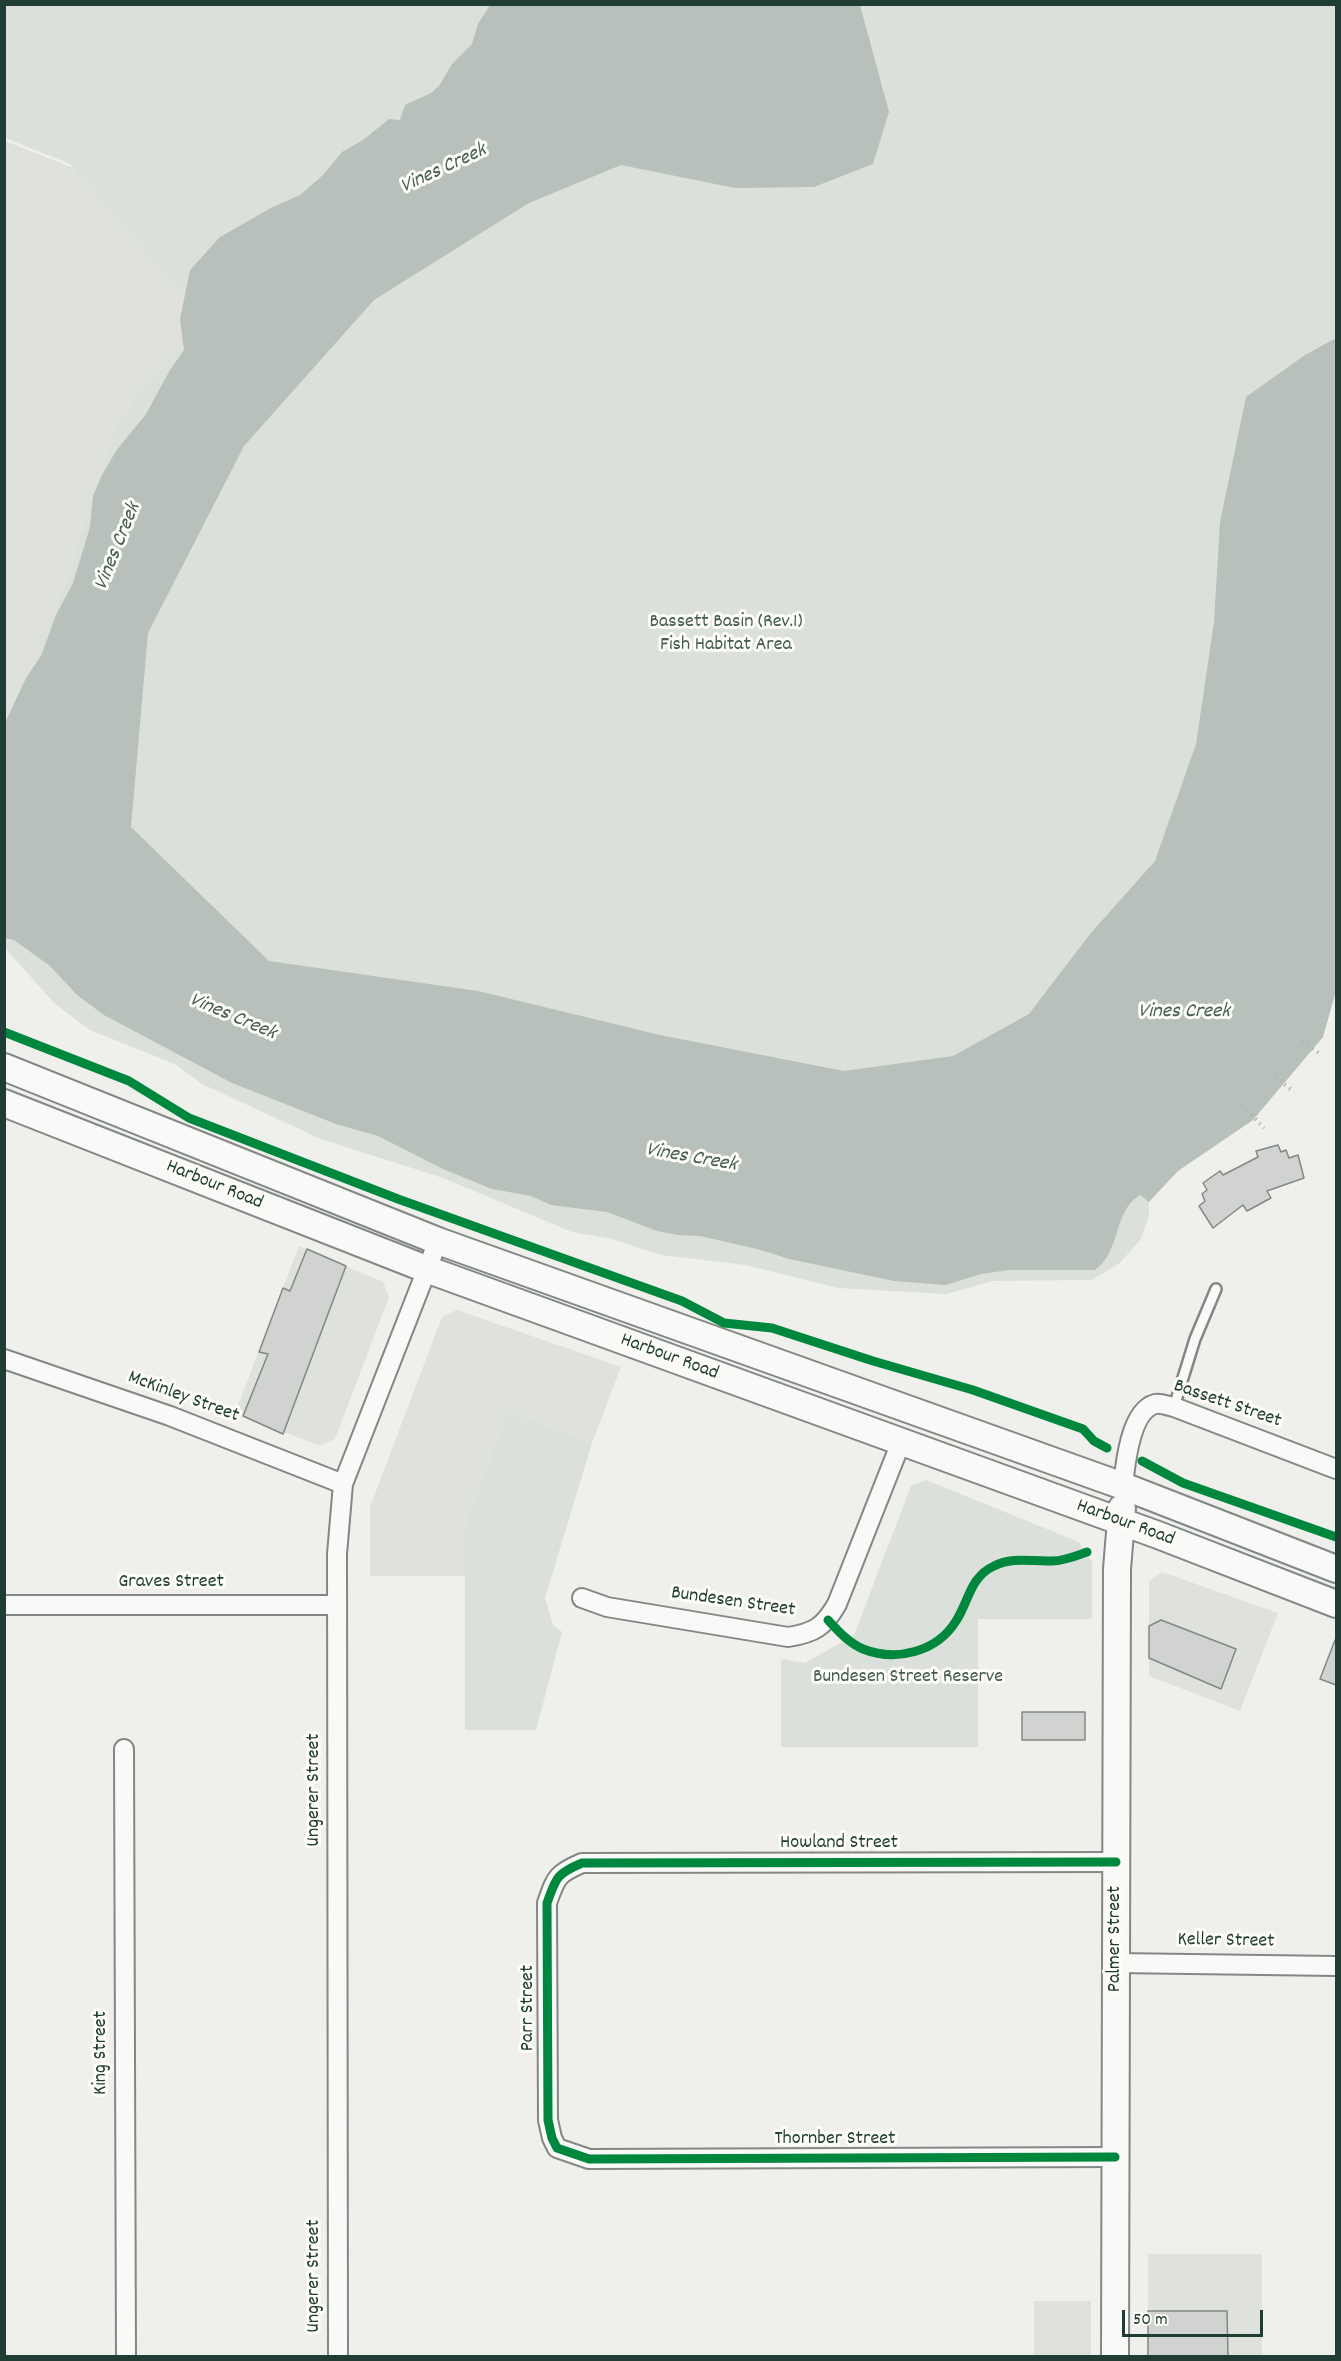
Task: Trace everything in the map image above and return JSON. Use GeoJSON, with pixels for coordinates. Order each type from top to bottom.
{"type":"FeatureCollection","features":[{"type":"Feature","properties":{"kind":"main road","name":"Harbour Road"},"geometry":{"type":"LineString","coordinates":[[4,1068],[438,1241],[1123,1486],[1336,1569]]}},
{"type":"Feature","properties":{"kind":"main road","name":"Harbour Road"},"geometry":{"type":"LineString","coordinates":[[4,1102],[426,1269],[1336,1604]]}},
{"type":"Feature","properties":{"kind":"main road","name":"Palmer Street"},"geometry":{"type":"LineString","coordinates":[[1115,2356],[1117,1569],[1123,1486]]}},
{"type":"Feature","properties":{"kind":"street","name":"Ungerer Street"},"geometry":{"type":"LineString","coordinates":[[338,2356],[337,1554],[344,1484],[438,1241]]}},
{"type":"Feature","properties":{"kind":"street","name":"McKinley Street"},"geometry":{"type":"LineString","coordinates":[[4,1359],[170,1416],[344,1484]]}},
{"type":"Feature","properties":{"kind":"street","name":"Bassett Street"},"geometry":{"type":"LineString","coordinates":[[1123,1486],[1126,1455],[1140,1417],[1155,1404],[1174,1407],[1336,1469]]}},
{"type":"Feature","properties":{"kind":"street","name":"Bundesen Street"},"geometry":{"type":"LineString","coordinates":[[582,1598],[607,1608],[788,1637],[806,1634],[828,1620],[837,1604],[901,1442]]}},
{"type":"Feature","properties":{"kind":"street","name":"Graves Street"},"geometry":{"type":"LineString","coordinates":[[4,1605],[337,1605]]}},
{"type":"Feature","properties":{"kind":"street","name":"King Street"},"geometry":{"type":"LineString","coordinates":[[124,1749],[126,2356]]}},
{"type":"Feature","properties":{"kind":"street","name":"Howland Street"},"geometry":{"type":"LineString","coordinates":[[563,1871],[582,1863],[605,1862],[1116,1862]]}},
{"type":"Feature","properties":{"kind":"street","name":"Parr Street"},"geometry":{"type":"LineString","coordinates":[[557,2148],[548,2120],[547,1903],[554,1882],[563,1871]]}},
{"type":"Feature","properties":{"kind":"street","name":"Keller Street"},"geometry":{"type":"LineString","coordinates":[[1116,1963],[1336,1966]]}},
{"type":"Feature","properties":{"kind":"street","name":"Thornber Street"},"geometry":{"type":"LineString","coordinates":[[557,2148],[590,2159],[1115,2157]]}},
{"type":"Feature","properties":{"kind":"lane"},"geometry":{"type":"LineString","coordinates":[[1174,1407],[1195,1339],[1216,1289]]}},
{"type":"Feature","properties":{"kind":"path"},"geometry":{"type":"LineString","coordinates":[[1302,1042],[1322,1055]]}},
{"type":"Feature","properties":{"kind":"path"},"geometry":{"type":"LineString","coordinates":[[1275,1077],[1294,1092]]}},
{"type":"Feature","properties":{"kind":"path"},"geometry":{"type":"LineString","coordinates":[[1247,1110],[1264,1128]]}},
{"type":"Feature","properties":{"kind":"shaded area"},"geometry":{"type":"Polygon","coordinates":[[[5,141],[81,171],[186,290],[184,350],[93,499],[74,585],[5,732],[5,141]]]}},
{"type":"Feature","properties":{"kind":"shaded area"},"geometry":{"type":"Polygon","coordinates":[[[299,1246],[383,1282],[389,1297],[335,1439],[320,1446],[235,1413],[299,1246]]]}},
{"type":"Feature","properties":{"kind":"shaded area"},"geometry":{"type":"Polygon","coordinates":[[[457,1310],[621,1367],[592,1443],[508,1411],[465,1525],[465,1576],[370,1576],[370,1507],[442,1317],[457,1310]]]}},
{"type":"Feature","properties":{"kind":"shaded area"},"geometry":{"type":"Polygon","coordinates":[[[1162,1572],[1278,1613],[1240,1711],[1149,1676],[1149,1581],[1162,1572]]]}},
{"type":"Feature","properties":{"kind":"shaded area"},"geometry":{"type":"Polygon","coordinates":[[[1148,2254],[1262,2254],[1262,2356],[1148,2356],[1148,2254]]]}},
{"type":"Feature","properties":{"kind":"shaded area"},"geometry":{"type":"Polygon","coordinates":[[[1034,2301],[1091,2301],[1091,2356],[1034,2356],[1034,2301]]]}},
{"type":"Feature","properties":{"kind":"green space","name":"Bassett Basin (Rev.1) Fish Habitat Area"},"geometry":{"type":"Polygon","coordinates":[[[4,5],[1336,5],[1336,819],[1149,1148],[1149,1215],[1141,1239],[1120,1263],[1092,1280],[993,1281],[946,1294],[838,1288],[745,1265],[661,1255],[612,1239],[572,1232],[443,1178],[321,1139],[202,1084],[175,1064],[90,1030],[55,1004],[5,948],[5,732],[26,687],[69,575],[115,431],[140,390],[204,320],[70,164],[5,138],[4,5]]]}},
{"type":"Feature","properties":{"kind":"green space"},"geometry":{"type":"Polygon","coordinates":[[[508,1411],[592,1443],[545,1598],[553,1625],[562,1632],[536,1730],[465,1730],[465,1525],[508,1411]]]}},
{"type":"Feature","properties":{"kind":"green space","name":"Bundesen Street Reserve"},"geometry":{"type":"Polygon","coordinates":[[[926,1480],[1079,1542],[1092,1562],[1092,1619],[978,1619],[978,1747],[781,1747],[781,1659],[805,1663],[854,1635],[911,1486],[926,1480]]]}},
{"type":"Feature","properties":{"kind":"water","name":"Vines Creek"},"geometry":{"type":"Polygon","coordinates":[[[490,5],[860,5],[889,112],[873,164],[814,187],[735,188],[621,165],[529,203],[374,300],[244,446],[148,633],[131,827],[269,961],[478,991],[660,1035],[844,1071],[953,1056],[1029,1014],[1090,934],[1155,861],[1196,744],[1214,622],[1220,522],[1246,397],[1305,355],[1336,338],[1336,991],[1323,1037],[1253,1120],[1178,1171],[1149,1202],[1140,1195],[1131,1202],[1125,1211],[1109,1253],[1095,1270],[1009,1270],[981,1274],[946,1285],[894,1281],[789,1259],[700,1236],[657,1231],[607,1212],[551,1205],[531,1196],[492,1189],[443,1169],[378,1136],[336,1124],[232,1083],[104,1015],[77,995],[50,966],[14,940],[5,938],[5,723],[26,678],[41,656],[56,615],[73,583],[90,527],[93,496],[102,475],[116,451],[146,414],[170,370],[184,350],[180,319],[190,270],[220,237],[271,208],[300,195],[323,175],[342,152],[363,140],[389,119],[400,120],[405,105],[431,93],[439,86],[452,64],[472,44],[478,24],[490,5]]]}},
{"type":"Feature","properties":{"kind":"building"},"geometry":{"type":"Polygon","coordinates":[[[1278,1145],[1281,1152],[1286,1150],[1289,1158],[1298,1155],[1304,1178],[1267,1191],[1271,1198],[1247,1211],[1243,1205],[1213,1228],[1199,1206],[1205,1201],[1202,1194],[1207,1190],[1203,1183],[1220,1171],[1223,1175],[1258,1157],[1256,1151],[1278,1145]]]}},
{"type":"Feature","properties":{"kind":"building"},"geometry":{"type":"Polygon","coordinates":[[[307,1249],[346,1266],[283,1434],[243,1416],[268,1354],[259,1352],[283,1288],[290,1291],[307,1249]]]}},
{"type":"Feature","properties":{"kind":"building"},"geometry":{"type":"Polygon","coordinates":[[[1161,1620],[1236,1649],[1221,1689],[1149,1658],[1149,1626],[1161,1620]]]}},
{"type":"Feature","properties":{"kind":"building"},"geometry":{"type":"Polygon","coordinates":[[[1336,1640],[1336,1685],[1320,1679],[1336,1640]]]}},
{"type":"Feature","properties":{"kind":"building"},"geometry":{"type":"Polygon","coordinates":[[[1022,1712],[1085,1712],[1085,1740],[1022,1740],[1022,1712]]]}},
{"type":"Feature","properties":{"kind":"building"},"geometry":{"type":"Polygon","coordinates":[[[1148,2311],[1227,2311],[1228,2356],[1148,2356],[1148,2311]]]}},
{"type":"Feature","properties":{"kind":"cycle path"},"geometry":{"type":"LineString","coordinates":[[4,1032],[129,1081],[189,1118],[398,1199],[682,1301],[724,1323],[772,1328],[973,1390],[1083,1429],[1094,1441],[1107,1448]]}},
{"type":"Feature","properties":{"kind":"cycle path"},"geometry":{"type":"LineString","coordinates":[[1142,1461],[1183,1483],[1336,1537]]}},
{"type":"Feature","properties":{"kind":"cycle path"},"geometry":{"type":"LineString","coordinates":[[828,1620],[848,1640],[863,1649],[889,1654],[915,1652],[927,1647],[948,1632],[975,1583],[980,1576],[994,1566],[1015,1560],[1061,1560],[1087,1552]]}},
{"type":"Feature","properties":{"kind":"cycle path"},"geometry":{"type":"LineString","coordinates":[[1115,2157],[589,2159],[557,2148],[548,2120],[547,1903],[558,1878],[567,1870],[582,1863],[1116,1862]]}}]}
